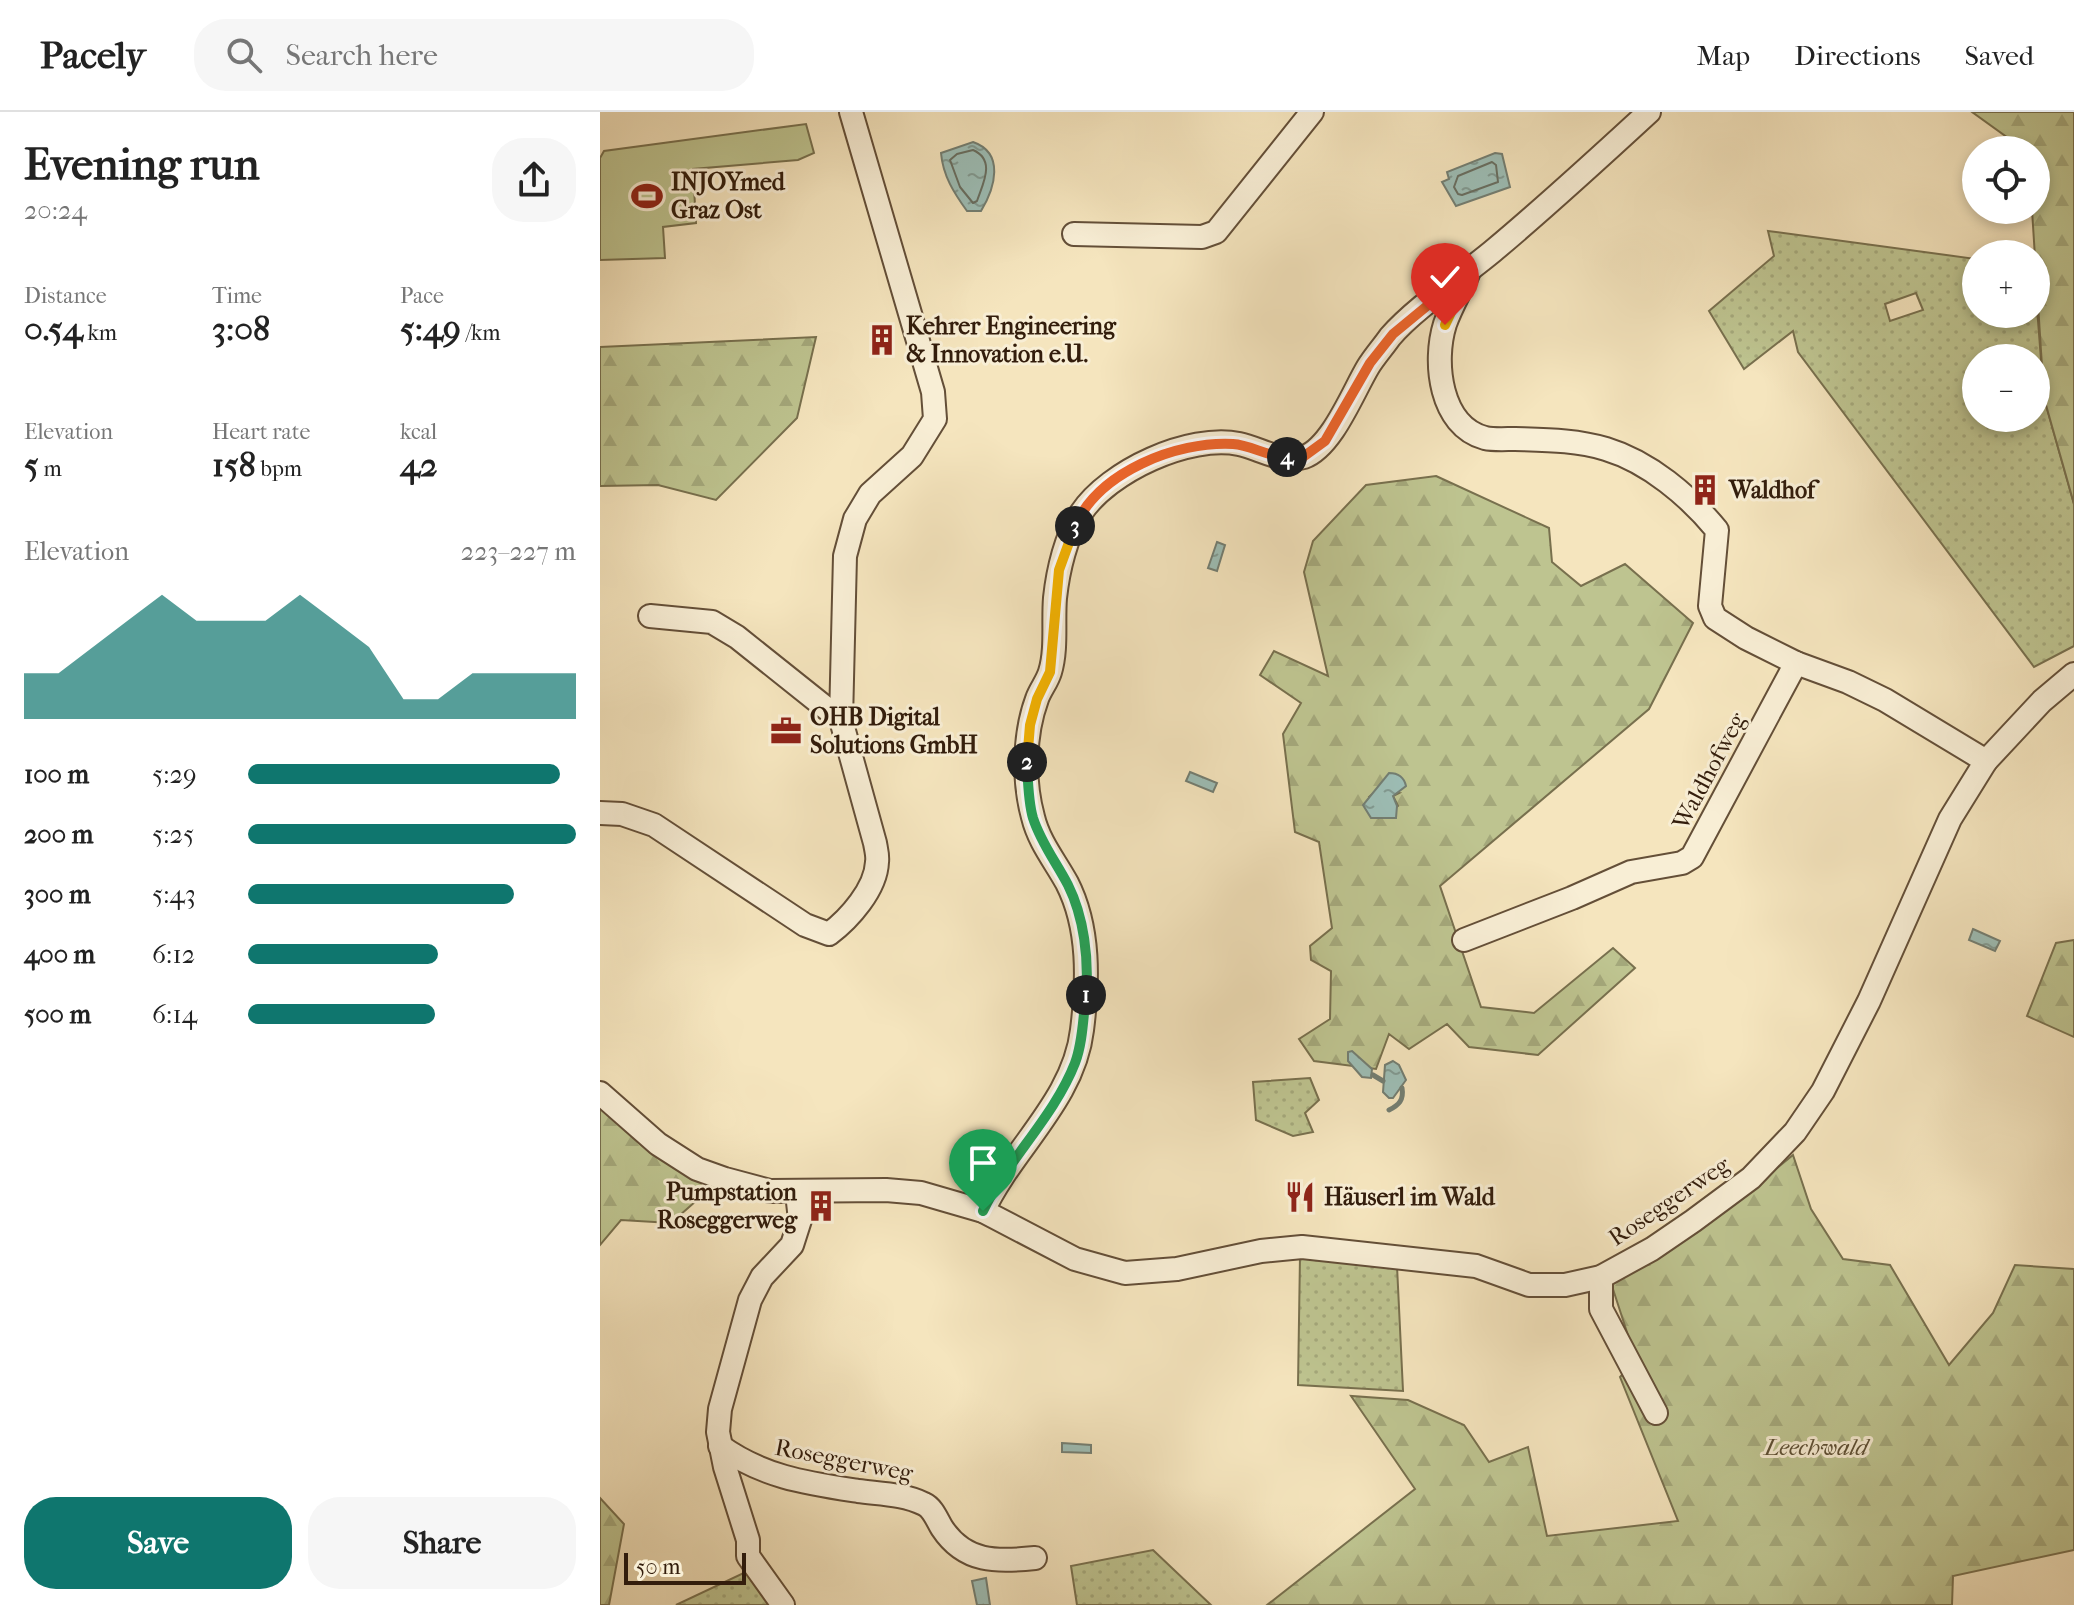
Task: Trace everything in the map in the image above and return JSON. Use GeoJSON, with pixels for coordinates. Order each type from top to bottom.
{"type":"FeatureCollection","features":[{"type":"Feature","properties":{"kind":"street"},"geometry":{"type":"LineString","coordinates":[[600,813],[622,814],[654,825],[805,925],[829,934],[844,923],[872,882],[877,863],[865,803],[841,720],[845,556],[855,519],[870,494],[912,456],[935,419],[933,392],[851,112]]}},
{"type":"Feature","properties":{"kind":"street"},"geometry":{"type":"LineString","coordinates":[[1074,234],[1202,237],[1216,232],[1312,112]]}},
{"type":"Feature","properties":{"kind":"street"},"geometry":{"type":"LineString","coordinates":[[983,1211],[992,1192],[1063,1088],[1076,1060],[1082,1035],[1086,953],[1081,925],[1069,886],[1047,852],[1033,817],[1027,751],[1037,699],[1050,672],[1059,570],[1081,514],[1103,486],[1160,456],[1195,445],[1236,444],[1278,457],[1303,457],[1325,441],[1370,363],[1393,334],[1550,204],[1649,112]]}},
{"type":"Feature","properties":{"kind":"street"},"geometry":{"type":"LineString","coordinates":[[1471,270],[1445,325],[1440,363],[1446,400],[1460,425],[1485,438],[1568,441],[1607,449],[1647,467],[1701,511],[1717,530],[1710,606],[1715,618],[1746,638],[1796,663],[1848,682],[1885,700],[1986,761]]}},
{"type":"Feature","properties":{"kind":"street"},"geometry":{"type":"LineString","coordinates":[[650,616],[712,622],[737,637],[841,720]]}},
{"type":"Feature","properties":{"kind":"street","name":"Waldhofweg"},"geometry":{"type":"LineString","coordinates":[[1464,940],[1631,872],[1682,863],[1692,857],[1796,663]]}},
{"type":"Feature","properties":{"kind":"street","name":"Roseggerweg"},"geometry":{"type":"LineString","coordinates":[[600,1093],[658,1144],[697,1169],[770,1191],[797,1193],[841,1189],[921,1193],[983,1211],[1075,1259],[1125,1273],[1177,1269],[1261,1251],[1302,1247],[1476,1266],[1529,1285],[1565,1285],[1601,1277],[1652,1249],[1751,1178],[1795,1132],[1823,1091],[1882,974],[1950,819],[1986,761],[2042,701],[2074,674]]}},
{"type":"Feature","properties":{"kind":"street"},"geometry":{"type":"LineString","coordinates":[[783,1605],[748,1556],[748,1540],[720,1446],[720,1409],[750,1300],[762,1277],[792,1245],[800,1220],[797,1193]]}},
{"type":"Feature","properties":{"kind":"street"},"geometry":{"type":"LineString","coordinates":[[1601,1277],[1601,1309],[1656,1413]]}},
{"type":"Feature","properties":{"kind":"street","name":"Roseggerweg"},"geometry":{"type":"LineString","coordinates":[[720,1446],[741,1461],[771,1475],[907,1497],[929,1506],[953,1544],[975,1556],[999,1561],[1035,1558]]}},
{"type":"Feature","properties":{"kind":"green space"},"geometry":{"type":"Polygon","coordinates":[[[1972,112],[2074,112],[2074,504],[2050,419],[2050,344],[2041,344],[2040,328],[2050,328],[2050,240],[2034,240],[2033,224],[2050,224],[2050,136],[2005,136],[1972,112]]]}},
{"type":"Feature","properties":{"kind":"green space","name":"INJOYmed Graz Ost"},"geometry":{"type":"Polygon","coordinates":[[[806,124],[814,153],[798,160],[693,169],[696,223],[663,227],[665,258],[600,260],[600,158],[604,151],[806,124]]]}},
{"type":"Feature","properties":{"kind":"green space"},"geometry":{"type":"Polygon","coordinates":[[[1768,231],[1962,257],[1962,328],[2039,328],[2040,344],[1962,344],[1962,432],[2050,432],[2050,419],[2074,504],[2074,646],[2034,667],[1798,352],[1793,331],[1744,369],[1709,311],[1774,256],[1768,231]],[[1916,293],[1885,304],[1890,321],[1923,310],[1916,293]]]}},
{"type":"Feature","properties":{"kind":"green space"},"geometry":{"type":"Polygon","coordinates":[[[816,337],[797,418],[716,500],[658,485],[600,486],[600,347],[816,337]]]}},
{"type":"Feature","properties":{"kind":"green space"},"geometry":{"type":"Polygon","coordinates":[[[1436,476],[1549,528],[1552,562],[1581,586],[1625,564],[1693,623],[1649,709],[1440,886],[1481,1007],[1534,1013],[1613,948],[1635,968],[1538,1055],[1469,1047],[1447,1024],[1409,1049],[1389,1034],[1376,1069],[1314,1061],[1299,1039],[1330,1019],[1331,971],[1311,960],[1310,946],[1332,928],[1319,842],[1295,832],[1283,734],[1301,703],[1260,675],[1274,651],[1328,676],[1304,572],[1313,541],[1366,485],[1436,476]],[[1377,790],[1369,797],[1379,818],[1398,806],[1393,796],[1399,793],[1377,790]]]}},
{"type":"Feature","properties":{"kind":"green space"},"geometry":{"type":"Polygon","coordinates":[[[2074,940],[2074,1037],[2027,1016],[2056,943],[2074,940]]]}},
{"type":"Feature","properties":{"kind":"green space"},"geometry":{"type":"Polygon","coordinates":[[[1310,1078],[1319,1100],[1305,1113],[1313,1132],[1293,1136],[1256,1120],[1253,1082],[1310,1078]]]}},
{"type":"Feature","properties":{"kind":"green space"},"geometry":{"type":"Polygon","coordinates":[[[600,1103],[713,1186],[671,1223],[621,1220],[600,1245],[600,1103]]]}},
{"type":"Feature","properties":{"kind":"green space","name":"Leechwald"},"geometry":{"type":"Polygon","coordinates":[[[1793,1155],[1811,1209],[1843,1259],[1890,1265],[1949,1365],[1993,1313],[2015,1265],[2074,1269],[2074,1550],[1953,1576],[1952,1605],[1267,1605],[1415,1489],[1351,1396],[1408,1400],[1464,1425],[1489,1462],[1528,1447],[1547,1536],[1678,1521],[1620,1377],[1636,1360],[1611,1283],[1708,1224],[1793,1155]]]}},
{"type":"Feature","properties":{"kind":"green space"},"geometry":{"type":"Polygon","coordinates":[[[1300,1256],[1397,1266],[1403,1391],[1298,1385],[1300,1256]]]}},
{"type":"Feature","properties":{"kind":"green space"},"geometry":{"type":"Polygon","coordinates":[[[600,1498],[624,1524],[609,1605],[600,1605],[600,1498]]]}},
{"type":"Feature","properties":{"kind":"green space"},"geometry":{"type":"Polygon","coordinates":[[[1153,1550],[1211,1605],[1077,1605],[1071,1566],[1153,1550]]]}},
{"type":"Feature","properties":{"kind":"green space"},"geometry":{"type":"Polygon","coordinates":[[[750,1570],[776,1605],[676,1605],[750,1570]]]}},
{"type":"Feature","properties":{"kind":"water"},"geometry":{"type":"Polygon","coordinates":[[[973,142],[990,154],[993,163],[993,182],[981,211],[967,211],[962,204],[947,177],[941,153],[973,142]]]}},
{"type":"Feature","properties":{"kind":"water"},"geometry":{"type":"Polygon","coordinates":[[[1495,153],[1502,154],[1510,187],[1456,206],[1442,182],[1449,179],[1447,172],[1495,153]]]}},
{"type":"Feature","properties":{"kind":"water"},"geometry":{"type":"Polygon","coordinates":[[[1217,542],[1225,545],[1217,571],[1208,568],[1217,542]]]}},
{"type":"Feature","properties":{"kind":"water"},"geometry":{"type":"Polygon","coordinates":[[[1190,772],[1217,783],[1213,792],[1186,781],[1190,772]]]}},
{"type":"Feature","properties":{"kind":"water"},"geometry":{"type":"Polygon","coordinates":[[[1389,773],[1400,776],[1406,786],[1393,796],[1397,806],[1396,818],[1371,818],[1363,805],[1389,773]]]}},
{"type":"Feature","properties":{"kind":"water"},"geometry":{"type":"Polygon","coordinates":[[[1973,929],[2000,941],[1995,951],[1969,940],[1973,929]]]}},
{"type":"Feature","properties":{"kind":"water"},"geometry":{"type":"Polygon","coordinates":[[[1352,1051],[1372,1069],[1371,1078],[1362,1077],[1348,1061],[1348,1052],[1352,1051]]]}},
{"type":"Feature","properties":{"kind":"water"},"geometry":{"type":"Polygon","coordinates":[[[1393,1061],[1399,1065],[1406,1080],[1393,1098],[1389,1098],[1383,1092],[1385,1065],[1393,1061]]]}},
{"type":"Feature","properties":{"kind":"water"},"geometry":{"type":"Polygon","coordinates":[[[1062,1443],[1091,1445],[1091,1453],[1062,1452],[1062,1443]]]}},
{"type":"Feature","properties":{"kind":"water"},"geometry":{"type":"Polygon","coordinates":[[[986,1578],[990,1605],[977,1605],[972,1581],[986,1578]]]}},
{"type":"Feature","properties":{"kind":"waterway"},"geometry":{"type":"LineString","coordinates":[[1373,1075],[1383,1081]]}},
{"type":"Feature","properties":{"kind":"waterway"},"geometry":{"type":"LineString","coordinates":[[1389,1110],[1400,1102],[1402,1088]]}},
{"type":"Feature","properties":{"kind":"place","name":"INJOYmed Graz Ost"},"geometry":{"type":"Point","coordinates":[647,196]}},
{"type":"Feature","properties":{"kind":"place","name":"Kehrer Engineering & Innovation e.U."},"geometry":{"type":"Point","coordinates":[882,340]}},
{"type":"Feature","properties":{"kind":"place","name":"Waldhof"},"geometry":{"type":"Point","coordinates":[1705,490]}},
{"type":"Feature","properties":{"kind":"place","name":"OHB Digital Solutions GmbH"},"geometry":{"type":"Point","coordinates":[786,731]}},
{"type":"Feature","properties":{"kind":"place","name":"Häuserl im Wald"},"geometry":{"type":"Point","coordinates":[1300,1197]}},
{"type":"Feature","properties":{"kind":"place","name":"Pumpstation Roseggerweg"},"geometry":{"type":"Point","coordinates":[821,1206]}},
{"type":"Feature","properties":{"kind":"route"},"geometry":{"type":"LineString","coordinates":[[983,1211],[992,1192],[1063,1088],[1076,1060],[1082,1035],[1086,953],[1081,925],[1069,886],[1047,852],[1033,817],[1027,751],[1037,699],[1050,672],[1059,570],[1081,514],[1103,486],[1160,456],[1195,445],[1236,444],[1278,457],[1303,457],[1325,441],[1370,363],[1393,334],[1471,270],[1445,325]]}}]}
